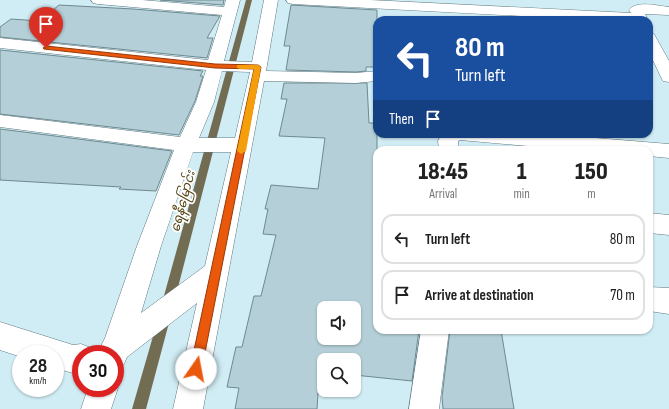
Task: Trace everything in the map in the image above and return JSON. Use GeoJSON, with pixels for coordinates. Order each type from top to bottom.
{"type":"FeatureCollection","features":[{"type":"Feature","properties":{"kind":"street"},"geometry":{"type":"LineString","coordinates":[[98,0],[231,6],[217,66],[205,102],[190,144],[149,246],[117,345]]}},
{"type":"Feature","properties":{"kind":"street"},"geometry":{"type":"LineString","coordinates":[[188,409],[238,145],[271,0]]}},
{"type":"Feature","properties":{"kind":"street"},"geometry":{"type":"LineString","coordinates":[[293,0],[422,14],[494,16]]}},
{"type":"Feature","properties":{"kind":"street"},"geometry":{"type":"LineString","coordinates":[[638,16],[636,10],[638,9],[669,11]]}},
{"type":"Feature","properties":{"kind":"street"},"geometry":{"type":"LineString","coordinates":[[0,43],[256,70],[356,78],[373,76]]}},
{"type":"Feature","properties":{"kind":"street"},"geometry":{"type":"LineString","coordinates":[[653,45],[669,77]]}},
{"type":"Feature","properties":{"kind":"street"},"geometry":{"type":"LineString","coordinates":[[0,121],[190,144],[238,145]]}},
{"type":"Feature","properties":{"kind":"street"},"geometry":{"type":"LineString","coordinates":[[552,138],[597,140],[636,146]]}},
{"type":"Feature","properties":{"kind":"street"},"geometry":{"type":"LineString","coordinates":[[653,149],[669,151]]}},
{"type":"Feature","properties":{"kind":"street"},"geometry":{"type":"LineString","coordinates":[[653,223],[669,225]]}},
{"type":"Feature","properties":{"kind":"street"},"geometry":{"type":"LineString","coordinates":[[121,345],[212,276]]}},
{"type":"Feature","properties":{"kind":"street"},"geometry":{"type":"LineString","coordinates":[[653,299],[669,301]]}},
{"type":"Feature","properties":{"kind":"street"},"geometry":{"type":"LineString","coordinates":[[424,409],[434,334]]}},
{"type":"Feature","properties":{"kind":"street"},"geometry":{"type":"LineString","coordinates":[[0,336],[72,359]]}},
{"type":"Feature","properties":{"kind":"street"},"geometry":{"type":"LineString","coordinates":[[96,409],[100,397]]}},
{"type":"Feature","properties":{"kind":"building"},"geometry":{"type":"Polygon","coordinates":[[[160,0],[224,0],[223,5],[160,0]]]}},
{"type":"Feature","properties":{"kind":"building"},"geometry":{"type":"Polygon","coordinates":[[[59,5],[220,16],[207,38],[213,38],[207,58],[0,37],[0,27],[11,19],[40,21],[59,5]]]}},
{"type":"Feature","properties":{"kind":"building"},"geometry":{"type":"Polygon","coordinates":[[[291,5],[377,10],[377,16],[373,16],[373,67],[366,67],[366,71],[286,70],[290,46],[284,46],[291,5]]]}},
{"type":"Feature","properties":{"kind":"building"},"geometry":{"type":"Polygon","coordinates":[[[0,50],[203,71],[200,76],[203,76],[195,101],[179,135],[0,114],[0,50]]]}},
{"type":"Feature","properties":{"kind":"building"},"geometry":{"type":"Polygon","coordinates":[[[284,83],[367,83],[369,123],[373,123],[373,138],[377,138],[377,146],[373,146],[373,334],[418,334],[412,381],[361,376],[361,353],[317,353],[317,409],[235,409],[239,388],[227,387],[236,347],[242,347],[254,296],[261,296],[276,235],[263,234],[268,209],[265,209],[271,185],[318,189],[325,138],[279,136],[287,99],[281,99],[284,83]]]}},
{"type":"Feature","properties":{"kind":"building"},"geometry":{"type":"Polygon","coordinates":[[[0,129],[172,151],[156,191],[119,189],[121,187],[0,180],[0,129]]]}},
{"type":"Feature","properties":{"kind":"building"},"geometry":{"type":"Polygon","coordinates":[[[450,334],[502,334],[514,409],[443,409],[442,397],[450,334]]]}},
{"type":"Feature","properties":{"kind":"waterway","name":"ရေနီမြောင်း"},"geometry":{"type":"LineString","coordinates":[[168,303],[249,0]]}},
{"type":"Feature","properties":{"kind":"waterway","name":"ရေနီမြောင်း"},"geometry":{"type":"LineString","coordinates":[[139,409],[164,319]]}},
{"type":"Feature","properties":{"kind":"slow traffic"},"geometry":{"type":"LineString","coordinates":[[240,67],[258,67],[241,151]]}},
{"type":"Feature","properties":{"kind":"route"},"geometry":{"type":"LineString","coordinates":[[46,48],[215,66],[258,67],[196,369]]}}]}
